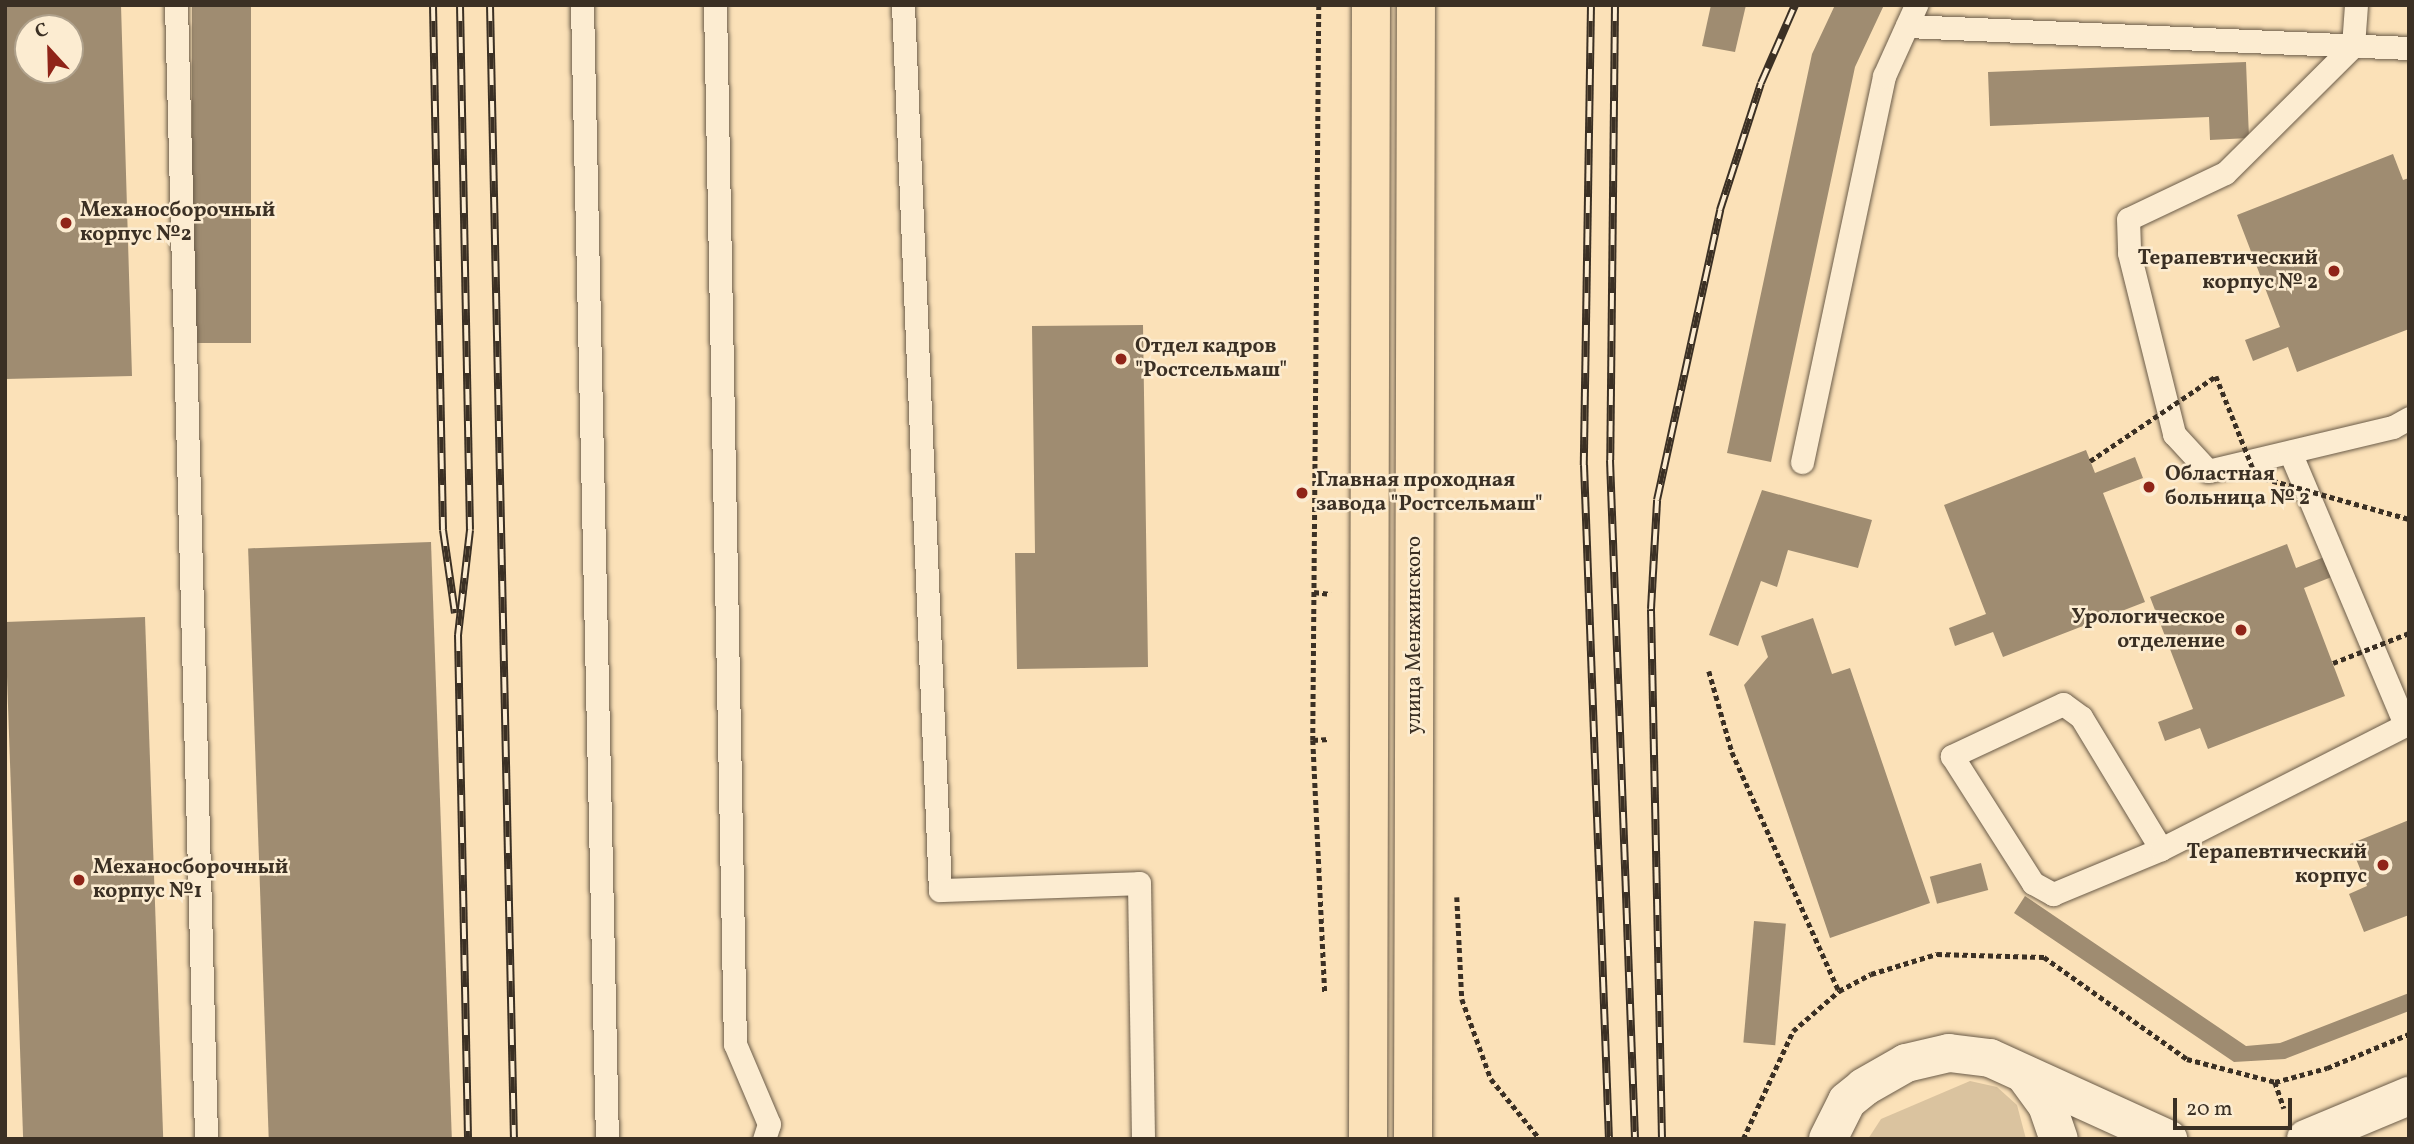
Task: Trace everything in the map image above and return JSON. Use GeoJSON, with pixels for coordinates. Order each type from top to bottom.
{"type":"FeatureCollection","features":[{"type":"Feature","properties":{"kind":"main road"},"geometry":{"type":"LineString","coordinates":[[1368,1138],[1371,5]]}},
{"type":"Feature","properties":{"kind":"main road","name":"улица Менжинского"},"geometry":{"type":"LineString","coordinates":[[1416,5],[1411,1055],[1419,1137]]}},
{"type":"Feature","properties":{"kind":"main road"},"geometry":{"type":"LineString","coordinates":[[1828,1139],[1836,1116],[1856,1094],[1886,1073],[1928,1056],[1975,1053],[2168,1139]]}},
{"type":"Feature","properties":{"kind":"main road"},"geometry":{"type":"LineString","coordinates":[[2025,1075],[2047,1105],[2059,1139]]}},
{"type":"Feature","properties":{"kind":"main road"},"geometry":{"type":"LineString","coordinates":[[2306,1139],[2409,1096]]}},
{"type":"Feature","properties":{"kind":"lane"},"geometry":{"type":"LineString","coordinates":[[176,5],[206,1139]]}},
{"type":"Feature","properties":{"kind":"lane"},"geometry":{"type":"LineString","coordinates":[[582,5],[607,1139]]}},
{"type":"Feature","properties":{"kind":"lane"},"geometry":{"type":"LineString","coordinates":[[715,5],[735,1044],[769,1124],[764,1139]]}},
{"type":"Feature","properties":{"kind":"lane"},"geometry":{"type":"LineString","coordinates":[[903,5],[940,890],[1139,883],[1143,1139]]}},
{"type":"Feature","properties":{"kind":"lane"},"geometry":{"type":"LineString","coordinates":[[2356,5],[2353,46],[2225,173],[2128,219],[2129,253],[2174,434],[2208,471],[2393,427],[2409,418]]}},
{"type":"Feature","properties":{"kind":"lane"},"geometry":{"type":"LineString","coordinates":[[1802,463],[1884,76],[1912,16],[2409,48]]}},
{"type":"Feature","properties":{"kind":"lane"},"geometry":{"type":"LineString","coordinates":[[2161,849],[2081,717],[2063,704],[1952,756],[2033,883],[2053,894],[2161,849],[2407,723],[2290,452]]}},
{"type":"Feature","properties":{"kind":"path"},"geometry":{"type":"LineString","coordinates":[[1318,5],[1313,740],[1326,1003]]}},
{"type":"Feature","properties":{"kind":"path"},"geometry":{"type":"LineString","coordinates":[[2090,461],[2216,376],[2256,476],[2409,519]]}},
{"type":"Feature","properties":{"kind":"path"},"geometry":{"type":"LineString","coordinates":[[1314,592],[1331,593]]}},
{"type":"Feature","properties":{"kind":"path"},"geometry":{"type":"LineString","coordinates":[[2333,663],[2409,633]]}},
{"type":"Feature","properties":{"kind":"path"},"geometry":{"type":"LineString","coordinates":[[1709,671],[1732,752],[1839,991]]}},
{"type":"Feature","properties":{"kind":"path"},"geometry":{"type":"LineString","coordinates":[[1313,740],[1332,739]]}},
{"type":"Feature","properties":{"kind":"path"},"geometry":{"type":"LineString","coordinates":[[2275,1082],[2327,1068],[2409,1034]]}},
{"type":"Feature","properties":{"kind":"shaded area"},"geometry":{"type":"Polygon","coordinates":[[[1970,1081],[1997,1087],[2017,1105],[2026,1139],[1868,1139],[1881,1119],[1970,1081]]]}},
{"type":"Feature","properties":{"kind":"building","name":"Механосборочный корпус №2"},"geometry":{"type":"Polygon","coordinates":[[[5,5],[121,5],[132,376],[5,379],[5,5]]]}},
{"type":"Feature","properties":{"kind":"building"},"geometry":{"type":"Polygon","coordinates":[[[192,5],[251,5],[251,343],[192,343],[192,5]]]}},
{"type":"Feature","properties":{"kind":"building"},"geometry":{"type":"Polygon","coordinates":[[[1711,5],[1746,5],[1735,52],[1702,46],[1711,5]]]}},
{"type":"Feature","properties":{"kind":"building"},"geometry":{"type":"Polygon","coordinates":[[[1835,5],[1884,5],[1855,67],[1771,462],[1727,453],[1812,54],[1835,5]]]}},
{"type":"Feature","properties":{"kind":"building"},"geometry":{"type":"Polygon","coordinates":[[[2246,62],[2249,138],[2210,140],[2209,117],[1990,126],[1988,72],[2246,62]]]}},
{"type":"Feature","properties":{"kind":"building","name":"Терапевтический корпус № 2"},"geometry":{"type":"Polygon","coordinates":[[[2393,154],[2403,180],[2409,178],[2409,329],[2297,372],[2288,347],[2253,361],[2245,340],[2280,327],[2237,215],[2393,154]]]}},
{"type":"Feature","properties":{"kind":"building"},"geometry":{"type":"Polygon","coordinates":[[[1143,325],[1148,667],[1017,669],[1015,553],[1035,553],[1032,326],[1143,325]]]}},
{"type":"Feature","properties":{"kind":"building"},"geometry":{"type":"Polygon","coordinates":[[[2086,450],[2095,473],[2135,457],[2143,478],[2103,493],[2145,602],[2003,657],[1993,632],[1955,646],[1949,628],[1986,614],[1944,505],[2086,450]]]}},
{"type":"Feature","properties":{"kind":"building"},"geometry":{"type":"Polygon","coordinates":[[[1762,490],[1872,520],[1858,568],[1788,550],[1777,587],[1761,581],[1738,646],[1709,635],[1762,490]]]}},
{"type":"Feature","properties":{"kind":"building"},"geometry":{"type":"Polygon","coordinates":[[[431,542],[452,1139],[269,1139],[248,548],[431,542]]]}},
{"type":"Feature","properties":{"kind":"building","name":"Урологическое отделение"},"geometry":{"type":"Polygon","coordinates":[[[2287,544],[2296,568],[2332,554],[2339,574],[2304,588],[2345,696],[2208,749],[2200,728],[2165,741],[2158,722],[2193,709],[2150,597],[2287,544]]]}},
{"type":"Feature","properties":{"kind":"building","name":"Механосборочный корпус №1"},"geometry":{"type":"Polygon","coordinates":[[[145,617],[163,1139],[23,1139],[5,622],[145,617]]]}},
{"type":"Feature","properties":{"kind":"building"},"geometry":{"type":"Polygon","coordinates":[[[1813,618],[1832,674],[1850,668],[1930,903],[1830,938],[1744,685],[1768,657],[1761,636],[1813,618]]]}},
{"type":"Feature","properties":{"kind":"building","name":"Терапевтический корпус"},"geometry":{"type":"Polygon","coordinates":[[[2409,820],[2409,915],[2364,932],[2349,894],[2367,886],[2350,844],[2409,820]]]}},
{"type":"Feature","properties":{"kind":"building"},"geometry":{"type":"Polygon","coordinates":[[[1981,863],[1988,890],[1937,904],[1930,877],[1981,863]]]}},
{"type":"Feature","properties":{"kind":"building"},"geometry":{"type":"Polygon","coordinates":[[[2025,896],[2246,1046],[2280,1043],[2409,993],[2409,1011],[2285,1059],[2234,1062],[2014,913],[2025,896]]]}},
{"type":"Feature","properties":{"kind":"building"},"geometry":{"type":"Polygon","coordinates":[[[1754,921],[1786,924],[1775,1045],[1743,1043],[1754,921]]]}},
{"type":"Feature","properties":{"kind":"railway"},"geometry":{"type":"LineString","coordinates":[[433,5],[443,530],[455,613]]}},
{"type":"Feature","properties":{"kind":"railway"},"geometry":{"type":"LineString","coordinates":[[460,5],[470,530],[458,635],[468,1139]]}},
{"type":"Feature","properties":{"kind":"railway"},"geometry":{"type":"LineString","coordinates":[[490,5],[514,1139]]}},
{"type":"Feature","properties":{"kind":"railway"},"geometry":{"type":"LineString","coordinates":[[1591,5],[1584,465],[1609,1139]]}},
{"type":"Feature","properties":{"kind":"railway"},"geometry":{"type":"LineString","coordinates":[[1615,5],[1610,460],[1635,1139]]}},
{"type":"Feature","properties":{"kind":"railway"},"geometry":{"type":"LineString","coordinates":[[1662,1139],[1651,609],[1657,500],[1720,210],[1761,83],[1795,5]]}},
{"type":"Feature","properties":{"kind":"place","name":"Механосборочный корпус №2"},"geometry":{"type":"Point","coordinates":[66,223]}},
{"type":"Feature","properties":{"kind":"place","name":"Терапевтический корпус № 2"},"geometry":{"type":"Point","coordinates":[2334,271]}},
{"type":"Feature","properties":{"kind":"place","name":"Отдел кадров \"Ростсельмаш\""},"geometry":{"type":"Point","coordinates":[1121,359]}},
{"type":"Feature","properties":{"kind":"place","name":"Областная больница № 2"},"geometry":{"type":"Point","coordinates":[2149,487]}},
{"type":"Feature","properties":{"kind":"place","name":"Главная проходная завода \"Ростсельмаш\""},"geometry":{"type":"Point","coordinates":[1302,493]}},
{"type":"Feature","properties":{"kind":"place","name":"Урологическое отделение"},"geometry":{"type":"Point","coordinates":[2241,630]}},
{"type":"Feature","properties":{"kind":"place","name":"Терапевтический корпус"},"geometry":{"type":"Point","coordinates":[2383,865]}},
{"type":"Feature","properties":{"kind":"place","name":"Механосборочный корпус №1"},"geometry":{"type":"Point","coordinates":[79,880]}}]}
